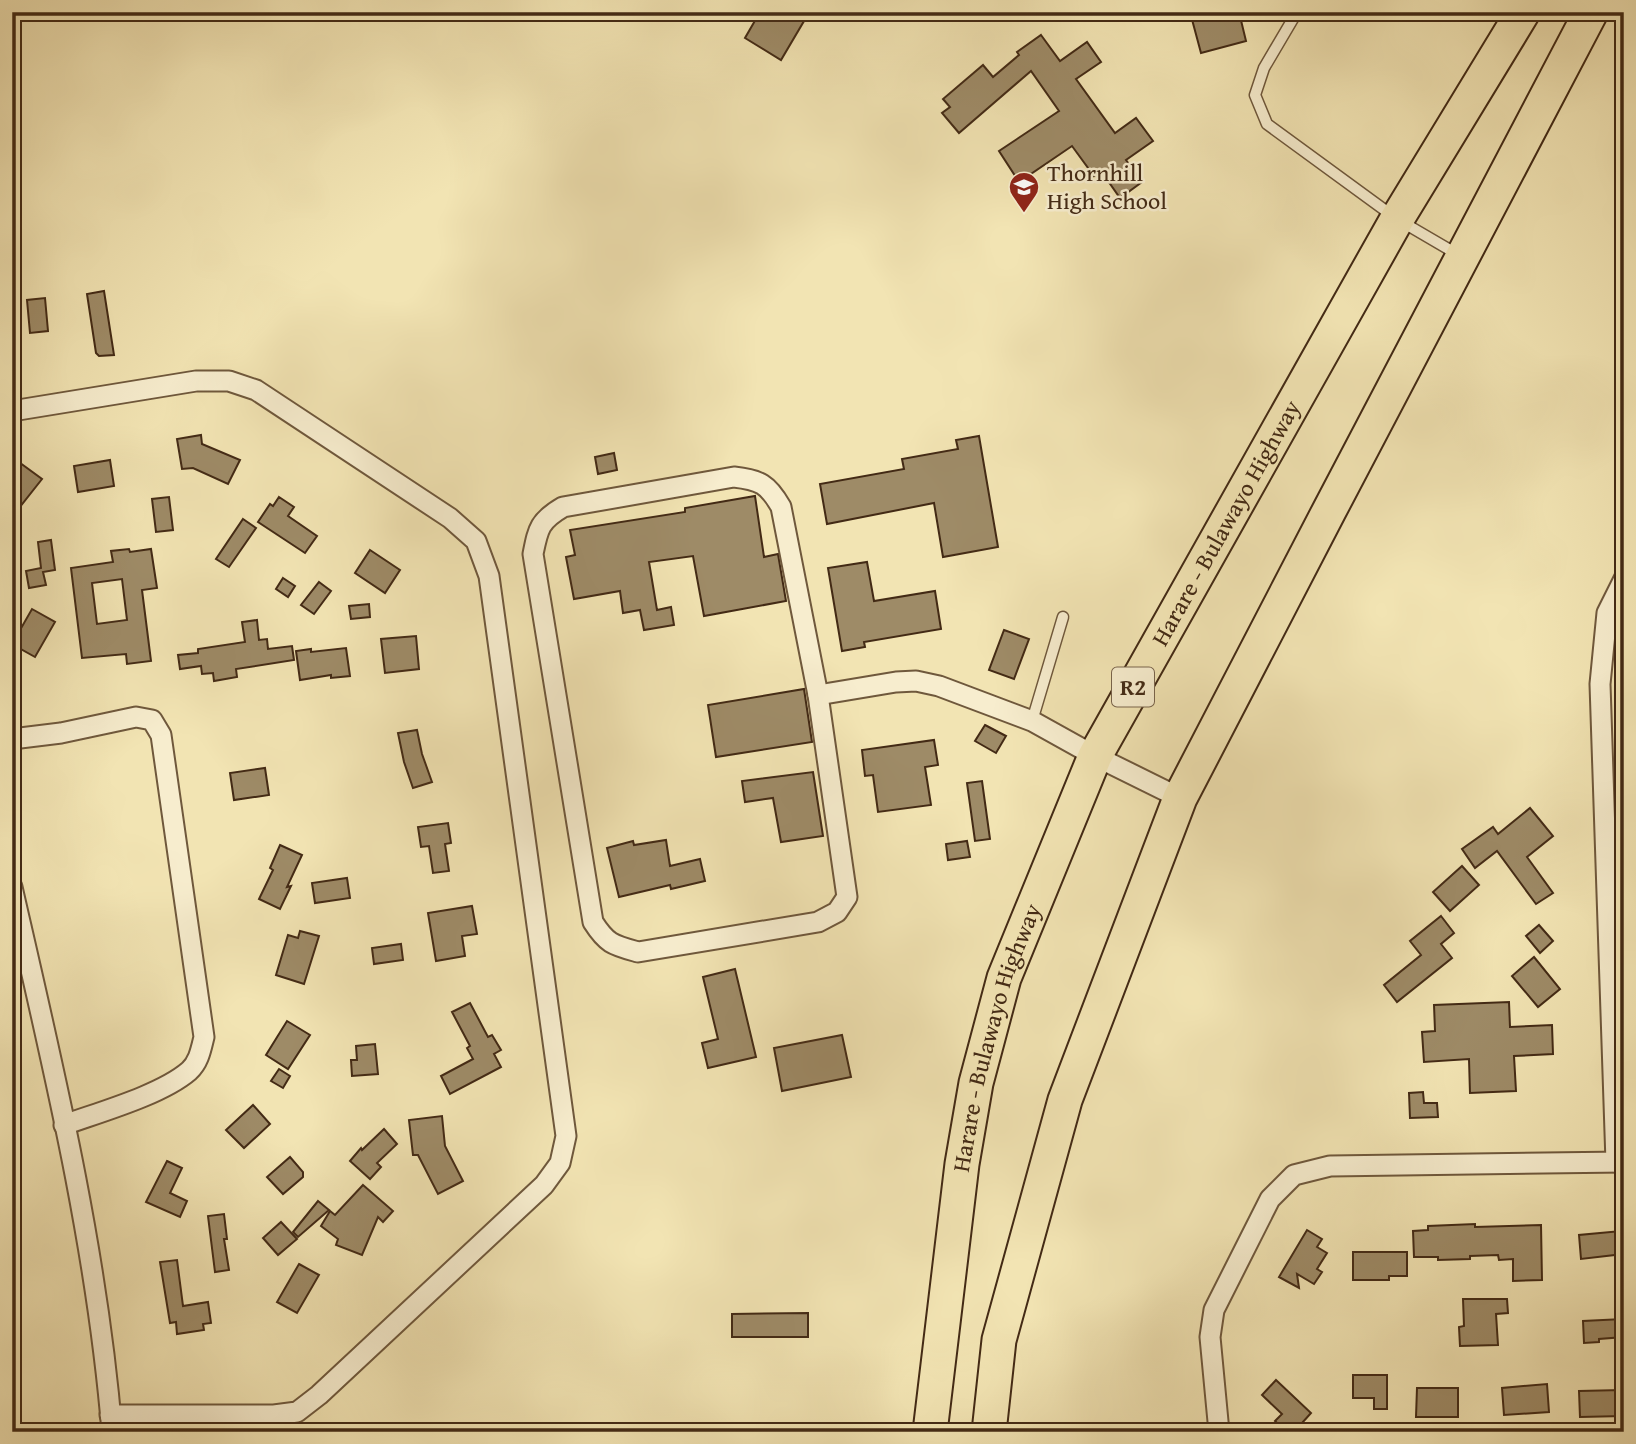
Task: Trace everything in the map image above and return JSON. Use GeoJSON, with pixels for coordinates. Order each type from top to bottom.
{"type":"FeatureCollection","features":[{"type":"Feature","properties":{"kind":"highway","name":"Harare - Bulawayo Highway"},"geometry":{"type":"LineString","coordinates":[[930,1432],[962,1164],[976,1083],[1004,978],[1095,756],[1397,219],[1523,12]]}},
{"type":"Feature","properties":{"kind":"highway"},"geometry":{"type":"LineString","coordinates":[[989,1432],[999,1340],[1065,1100],[1181,798],[1591,12]]}},
{"type":"Feature","properties":{"kind":"street"},"geometry":{"type":"LineString","coordinates":[[12,411],[196,381],[229,381],[256,390],[450,518],[476,541],[489,576],[566,1136],[560,1163],[544,1185],[319,1395],[297,1412],[111,1423],[97,1306],[78,1192],[18,940],[12,887]]}},
{"type":"Feature","properties":{"kind":"street"},"geometry":{"type":"LineString","coordinates":[[734,477],[754,479],[771,490],[781,507],[818,695],[847,897],[837,912],[818,922],[638,952],[616,946],[603,938],[593,922],[533,554],[537,533],[545,518],[563,507],[734,477]]}},
{"type":"Feature","properties":{"kind":"street"},"geometry":{"type":"LineString","coordinates":[[1219,1432],[1210,1337],[1214,1310],[1270,1199],[1294,1175],[1331,1166],[1620,1162],[1600,684],[1607,613],[1624,579]]}},
{"type":"Feature","properties":{"kind":"street"},"geometry":{"type":"LineString","coordinates":[[818,695],[896,682],[916,681],[939,686],[1032,721],[1095,756],[1181,798]]}},
{"type":"Feature","properties":{"kind":"street"},"geometry":{"type":"LineString","coordinates":[[12,739],[61,733],[136,717],[152,720],[161,735],[204,1037],[201,1054],[190,1070],[175,1080],[157,1090],[64,1125]]}},
{"type":"Feature","properties":{"kind":"lane"},"geometry":{"type":"LineString","coordinates":[[1297,12],[1265,68],[1255,95],[1266,124],[1397,219],[1463,258]]}},
{"type":"Feature","properties":{"kind":"lane"},"geometry":{"type":"LineString","coordinates":[[1032,721],[1063,617]]}},
{"type":"Feature","properties":{"kind":"building"},"geometry":{"type":"Polygon","coordinates":[[[760,12],[788,12],[804,21],[781,60],[745,38],[760,12]]]}},
{"type":"Feature","properties":{"kind":"building"},"geometry":{"type":"Polygon","coordinates":[[[1190,12],[1239,12],[1246,41],[1201,53],[1190,12]]]}},
{"type":"Feature","properties":{"kind":"building"},"geometry":{"type":"Polygon","coordinates":[[[1041,35],[1060,61],[1087,42],[1101,62],[1076,79],[1115,133],[1136,118],[1153,141],[1126,160],[1142,182],[1120,198],[1101,171],[1094,176],[1072,146],[1019,182],[999,151],[1059,111],[1031,71],[959,133],[942,113],[950,107],[943,99],[983,65],[993,77],[1019,55],[1017,52],[1041,35]]]}},
{"type":"Feature","properties":{"kind":"building"},"geometry":{"type":"Polygon","coordinates":[[[104,291],[114,355],[99,356],[96,353],[87,294],[104,291]]]}},
{"type":"Feature","properties":{"kind":"building"},"geometry":{"type":"Polygon","coordinates":[[[45,298],[48,331],[30,333],[27,300],[45,298]]]}},
{"type":"Feature","properties":{"kind":"building"},"geometry":{"type":"Polygon","coordinates":[[[201,435],[202,444],[240,460],[228,484],[193,468],[182,469],[177,439],[201,435]]]}},
{"type":"Feature","properties":{"kind":"building"},"geometry":{"type":"Polygon","coordinates":[[[979,436],[998,547],[943,557],[934,503],[827,524],[820,484],[904,469],[902,459],[958,449],[956,440],[979,436]]]}},
{"type":"Feature","properties":{"kind":"building"},"geometry":{"type":"Polygon","coordinates":[[[614,453],[617,470],[598,474],[595,457],[614,453]]]}},
{"type":"Feature","properties":{"kind":"building"},"geometry":{"type":"Polygon","coordinates":[[[12,457],[42,479],[12,517],[12,457]]]}},
{"type":"Feature","properties":{"kind":"building"},"geometry":{"type":"Polygon","coordinates":[[[110,460],[114,486],[78,492],[74,466],[110,460]]]}},
{"type":"Feature","properties":{"kind":"building"},"geometry":{"type":"Polygon","coordinates":[[[755,496],[764,557],[778,554],[786,601],[704,616],[693,556],[649,562],[657,610],[671,607],[674,625],[644,630],[640,610],[623,613],[620,591],[574,599],[566,557],[575,555],[570,530],[685,512],[685,508],[755,496]]]}},
{"type":"Feature","properties":{"kind":"building"},"geometry":{"type":"Polygon","coordinates":[[[169,497],[173,530],[156,532],[152,499],[169,497]]]}},
{"type":"Feature","properties":{"kind":"building"},"geometry":{"type":"Polygon","coordinates":[[[279,497],[294,507],[288,516],[317,536],[305,553],[258,522],[270,504],[273,506],[279,497]]]}},
{"type":"Feature","properties":{"kind":"building"},"geometry":{"type":"Polygon","coordinates":[[[243,519],[256,528],[229,567],[216,559],[243,519]]]}},
{"type":"Feature","properties":{"kind":"building"},"geometry":{"type":"Polygon","coordinates":[[[51,540],[55,570],[43,572],[46,585],[29,588],[26,571],[41,568],[38,542],[51,540]]]}},
{"type":"Feature","properties":{"kind":"building"},"geometry":{"type":"Polygon","coordinates":[[[151,549],[157,588],[142,590],[151,661],[127,664],[126,654],[82,658],[71,568],[113,562],[111,551],[151,549]],[[122,579],[92,583],[97,624],[127,620],[122,579]]]}},
{"type":"Feature","properties":{"kind":"building"},"geometry":{"type":"Polygon","coordinates":[[[370,550],[400,570],[385,593],[355,573],[370,550]]]}},
{"type":"Feature","properties":{"kind":"building"},"geometry":{"type":"Polygon","coordinates":[[[867,562],[874,601],[935,591],[941,629],[864,642],[865,647],[842,651],[828,568],[867,562]]]}},
{"type":"Feature","properties":{"kind":"building"},"geometry":{"type":"Polygon","coordinates":[[[283,578],[295,586],[288,597],[276,589],[283,578]]]}},
{"type":"Feature","properties":{"kind":"building"},"geometry":{"type":"Polygon","coordinates":[[[319,582],[331,591],[314,614],[301,605],[319,582]]]}},
{"type":"Feature","properties":{"kind":"building"},"geometry":{"type":"Polygon","coordinates":[[[369,604],[370,617],[351,619],[349,606],[369,604]]]}},
{"type":"Feature","properties":{"kind":"building"},"geometry":{"type":"Polygon","coordinates":[[[32,609],[55,622],[35,657],[12,644],[32,609]]]}},
{"type":"Feature","properties":{"kind":"building"},"geometry":{"type":"Polygon","coordinates":[[[257,620],[259,640],[267,639],[268,649],[292,646],[294,660],[236,669],[237,677],[214,681],[213,673],[202,674],[201,666],[180,669],[178,655],[245,642],[242,622],[257,620]]]}},
{"type":"Feature","properties":{"kind":"building"},"geometry":{"type":"Polygon","coordinates":[[[1004,630],[1029,639],[1014,679],[989,670],[1004,630]]]}},
{"type":"Feature","properties":{"kind":"building"},"geometry":{"type":"Polygon","coordinates":[[[416,636],[419,669],[385,673],[381,639],[416,636]]]}},
{"type":"Feature","properties":{"kind":"building"},"geometry":{"type":"Polygon","coordinates":[[[346,648],[350,676],[331,678],[331,675],[300,680],[296,651],[346,648]]]}},
{"type":"Feature","properties":{"kind":"building"},"geometry":{"type":"Polygon","coordinates":[[[804,689],[812,742],[716,757],[708,705],[804,689]]]}},
{"type":"Feature","properties":{"kind":"building"},"geometry":{"type":"Polygon","coordinates":[[[985,725],[1006,736],[996,753],[975,741],[985,725]]]}},
{"type":"Feature","properties":{"kind":"building"},"geometry":{"type":"Polygon","coordinates":[[[417,730],[432,782],[413,788],[398,733],[417,730]]]}},
{"type":"Feature","properties":{"kind":"building"},"geometry":{"type":"Polygon","coordinates":[[[934,740],[938,765],[925,767],[931,805],[878,812],[873,775],[865,776],[862,750],[934,740]]]}},
{"type":"Feature","properties":{"kind":"building"},"geometry":{"type":"Polygon","coordinates":[[[265,768],[269,795],[234,800],[230,773],[265,768]]]}},
{"type":"Feature","properties":{"kind":"building"},"geometry":{"type":"Polygon","coordinates":[[[813,772],[823,836],[781,842],[773,798],[745,802],[742,781],[813,772]]]}},
{"type":"Feature","properties":{"kind":"building"},"geometry":{"type":"Polygon","coordinates":[[[982,781],[990,839],[975,841],[967,783],[982,781]]]}},
{"type":"Feature","properties":{"kind":"building"},"geometry":{"type":"Polygon","coordinates":[[[1530,808],[1553,836],[1527,857],[1553,893],[1536,904],[1497,851],[1475,868],[1462,849],[1493,827],[1498,834],[1530,808]]]}},
{"type":"Feature","properties":{"kind":"building"},"geometry":{"type":"Polygon","coordinates":[[[448,823],[451,843],[445,844],[449,871],[433,873],[429,846],[421,847],[418,827],[448,823]]]}},
{"type":"Feature","properties":{"kind":"building"},"geometry":{"type":"Polygon","coordinates":[[[666,840],[670,866],[700,859],[705,881],[671,889],[670,885],[619,897],[607,848],[633,841],[634,845],[666,840]]]}},
{"type":"Feature","properties":{"kind":"building"},"geometry":{"type":"Polygon","coordinates":[[[967,841],[970,857],[948,860],[946,844],[967,841]]]}},
{"type":"Feature","properties":{"kind":"building"},"geometry":{"type":"Polygon","coordinates":[[[280,845],[302,855],[280,909],[259,899],[273,870],[270,868],[280,845]]]}},
{"type":"Feature","properties":{"kind":"building"},"geometry":{"type":"Polygon","coordinates":[[[1462,866],[1479,885],[1450,911],[1433,892],[1462,866]]]}},
{"type":"Feature","properties":{"kind":"building"},"geometry":{"type":"Polygon","coordinates":[[[347,878],[350,898],[315,903],[312,883],[347,878]]]}},
{"type":"Feature","properties":{"kind":"building"},"geometry":{"type":"Polygon","coordinates":[[[472,906],[477,934],[462,936],[465,956],[436,961],[428,913],[472,906]]]}},
{"type":"Feature","properties":{"kind":"building"},"geometry":{"type":"Polygon","coordinates":[[[1441,916],[1454,933],[1441,944],[1452,958],[1397,1002],[1384,985],[1421,955],[1410,941],[1441,916]]]}},
{"type":"Feature","properties":{"kind":"building"},"geometry":{"type":"Polygon","coordinates":[[[1539,925],[1553,941],[1540,953],[1526,936],[1539,925]]]}},
{"type":"Feature","properties":{"kind":"building"},"geometry":{"type":"Polygon","coordinates":[[[300,931],[319,936],[304,984],[276,975],[288,935],[298,938],[300,931]]]}},
{"type":"Feature","properties":{"kind":"building"},"geometry":{"type":"Polygon","coordinates":[[[401,944],[403,960],[374,964],[372,948],[401,944]]]}},
{"type":"Feature","properties":{"kind":"building"},"geometry":{"type":"Polygon","coordinates":[[[1534,957],[1560,989],[1538,1007],[1512,976],[1534,957]]]}},
{"type":"Feature","properties":{"kind":"building"},"geometry":{"type":"Polygon","coordinates":[[[735,969],[756,1057],[708,1068],[702,1043],[718,1039],[703,977],[735,969]]]}},
{"type":"Feature","properties":{"kind":"building"},"geometry":{"type":"Polygon","coordinates":[[[1509,1002],[1510,1027],[1552,1025],[1553,1054],[1514,1056],[1516,1091],[1470,1093],[1469,1059],[1424,1062],[1422,1032],[1435,1031],[1434,1005],[1509,1002]]]}},
{"type":"Feature","properties":{"kind":"building"},"geometry":{"type":"Polygon","coordinates":[[[470,1003],[488,1037],[492,1035],[501,1050],[494,1054],[501,1067],[450,1094],[441,1076],[473,1059],[467,1048],[470,1046],[452,1012],[470,1003]]]}},
{"type":"Feature","properties":{"kind":"building"},"geometry":{"type":"Polygon","coordinates":[[[287,1021],[310,1035],[288,1069],[266,1055],[287,1021]]]}},
{"type":"Feature","properties":{"kind":"building"},"geometry":{"type":"Polygon","coordinates":[[[842,1035],[851,1077],[782,1091],[774,1048],[842,1035]]]}},
{"type":"Feature","properties":{"kind":"building"},"geometry":{"type":"Polygon","coordinates":[[[375,1044],[378,1074],[352,1076],[351,1060],[357,1060],[356,1046],[375,1044]]]}},
{"type":"Feature","properties":{"kind":"building"},"geometry":{"type":"Polygon","coordinates":[[[279,1069],[290,1076],[283,1088],[271,1081],[279,1069]]]}},
{"type":"Feature","properties":{"kind":"building"},"geometry":{"type":"Polygon","coordinates":[[[1423,1092],[1424,1103],[1437,1103],[1438,1117],[1410,1118],[1409,1093],[1423,1092]]]}},
{"type":"Feature","properties":{"kind":"building"},"geometry":{"type":"Polygon","coordinates":[[[253,1105],[270,1124],[244,1148],[226,1130],[253,1105]]]}},
{"type":"Feature","properties":{"kind":"building"},"geometry":{"type":"Polygon","coordinates":[[[442,1116],[445,1146],[463,1181],[438,1194],[418,1155],[413,1155],[409,1120],[442,1116]]]}},
{"type":"Feature","properties":{"kind":"building"},"geometry":{"type":"Polygon","coordinates":[[[384,1129],[397,1144],[377,1163],[381,1167],[370,1179],[350,1161],[384,1129]]]}},
{"type":"Feature","properties":{"kind":"building"},"geometry":{"type":"Polygon","coordinates":[[[290,1157],[303,1172],[303,1177],[283,1194],[267,1177],[290,1157]]]}},
{"type":"Feature","properties":{"kind":"building"},"geometry":{"type":"Polygon","coordinates":[[[167,1161],[182,1168],[170,1193],[187,1201],[180,1217],[146,1202],[167,1161]]]}},
{"type":"Feature","properties":{"kind":"building"},"geometry":{"type":"Polygon","coordinates":[[[363,1185],[393,1211],[383,1222],[378,1217],[362,1255],[336,1245],[338,1239],[321,1226],[330,1211],[335,1215],[363,1185]]]}},
{"type":"Feature","properties":{"kind":"building"},"geometry":{"type":"Polygon","coordinates":[[[318,1201],[329,1210],[298,1237],[293,1232],[318,1201]]]}},
{"type":"Feature","properties":{"kind":"building"},"geometry":{"type":"Polygon","coordinates":[[[224,1214],[227,1239],[224,1239],[229,1270],[215,1272],[208,1216],[224,1214]]]}},
{"type":"Feature","properties":{"kind":"building"},"geometry":{"type":"Polygon","coordinates":[[[281,1222],[297,1239],[278,1255],[263,1238],[281,1222]]]}},
{"type":"Feature","properties":{"kind":"building"},"geometry":{"type":"Polygon","coordinates":[[[1475,1224],[1475,1227],[1541,1225],[1542,1280],[1513,1281],[1513,1259],[1499,1260],[1498,1255],[1438,1260],[1438,1257],[1414,1257],[1413,1231],[1428,1230],[1428,1226],[1475,1224]]]}},
{"type":"Feature","properties":{"kind":"building"},"geometry":{"type":"Polygon","coordinates":[[[1307,1230],[1322,1239],[1317,1247],[1327,1253],[1317,1269],[1322,1272],[1314,1284],[1297,1274],[1299,1288],[1279,1277],[1307,1230]]]}},
{"type":"Feature","properties":{"kind":"building"},"geometry":{"type":"Polygon","coordinates":[[[1621,1231],[1623,1254],[1581,1259],[1579,1235],[1621,1231]]]}},
{"type":"Feature","properties":{"kind":"building"},"geometry":{"type":"Polygon","coordinates":[[[1353,1252],[1407,1252],[1407,1276],[1389,1276],[1389,1280],[1353,1280],[1353,1252]]]}},
{"type":"Feature","properties":{"kind":"building"},"geometry":{"type":"Polygon","coordinates":[[[177,1260],[183,1306],[208,1302],[211,1323],[203,1324],[204,1330],[177,1334],[176,1322],[170,1323],[160,1262],[177,1260]]]}},
{"type":"Feature","properties":{"kind":"building"},"geometry":{"type":"Polygon","coordinates":[[[299,1264],[319,1275],[297,1313],[277,1302],[299,1264]]]}},
{"type":"Feature","properties":{"kind":"building"},"geometry":{"type":"Polygon","coordinates":[[[1463,1299],[1507,1299],[1508,1313],[1496,1314],[1498,1345],[1460,1346],[1459,1327],[1464,1326],[1463,1299]]]}},
{"type":"Feature","properties":{"kind":"building"},"geometry":{"type":"Polygon","coordinates":[[[808,1313],[808,1337],[732,1337],[732,1314],[808,1313]]]}},
{"type":"Feature","properties":{"kind":"building"},"geometry":{"type":"Polygon","coordinates":[[[1623,1319],[1624,1337],[1584,1343],[1583,1321],[1623,1319]]]}},
{"type":"Feature","properties":{"kind":"building"},"geometry":{"type":"Polygon","coordinates":[[[1353,1375],[1387,1375],[1387,1409],[1374,1409],[1374,1398],[1353,1398],[1353,1375]]]}},
{"type":"Feature","properties":{"kind":"building"},"geometry":{"type":"Polygon","coordinates":[[[1276,1380],[1311,1413],[1294,1432],[1286,1432],[1275,1421],[1282,1414],[1262,1395],[1276,1380]]]}},
{"type":"Feature","properties":{"kind":"building"},"geometry":{"type":"Polygon","coordinates":[[[1547,1384],[1549,1412],[1504,1415],[1502,1388],[1547,1384]]]}},
{"type":"Feature","properties":{"kind":"building"},"geometry":{"type":"Polygon","coordinates":[[[1417,1388],[1458,1388],[1458,1417],[1416,1417],[1417,1388]]]}},
{"type":"Feature","properties":{"kind":"building"},"geometry":{"type":"Polygon","coordinates":[[[1622,1390],[1623,1416],[1580,1417],[1579,1391],[1622,1390]]]}},
{"type":"Feature","properties":{"kind":"place","name":"Thornhill High School"},"geometry":{"type":"Point","coordinates":[1024,214]}}]}
